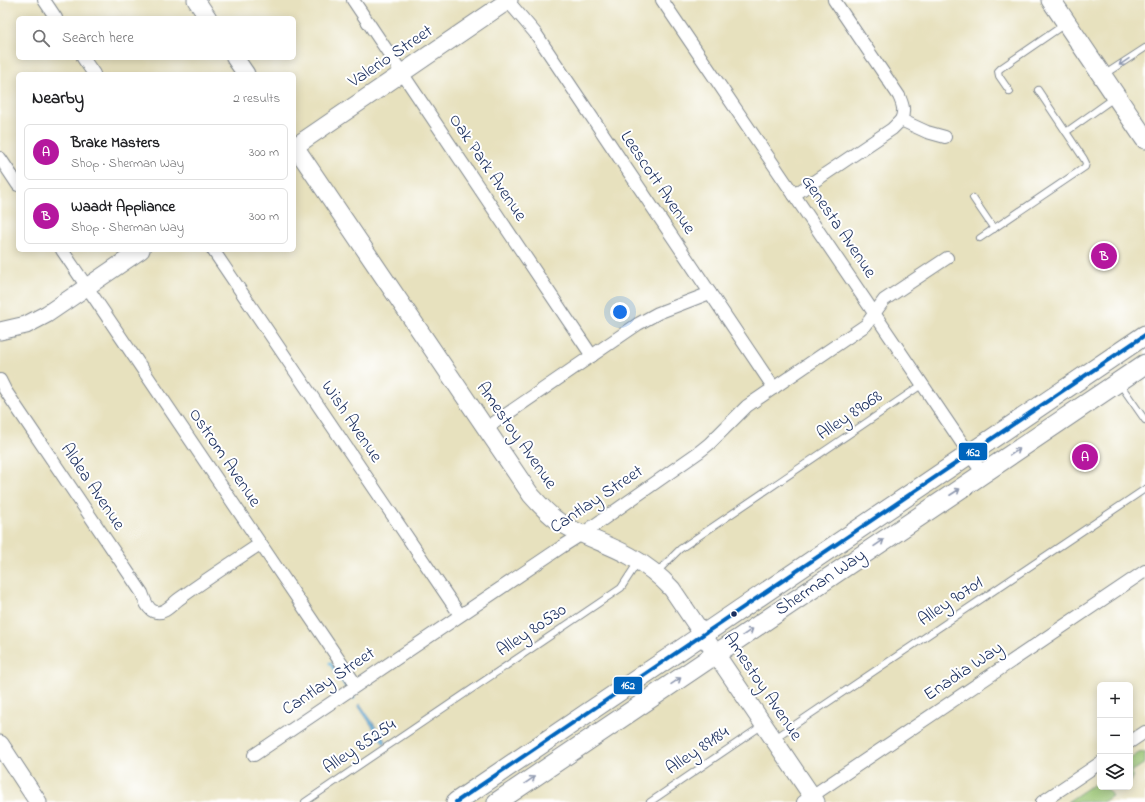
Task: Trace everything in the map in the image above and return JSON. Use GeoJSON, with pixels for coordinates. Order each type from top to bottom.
{"type":"FeatureCollection","features":[{"type":"Feature","properties":{"kind":"main road"},"geometry":{"type":"LineString","coordinates":[[1051,0],[1145,139]]}},
{"type":"Feature","properties":{"kind":"main road","name":"Sherman Way"},"geometry":{"type":"LineString","coordinates":[[456,802],[1145,335]]}},
{"type":"Feature","properties":{"kind":"main road","name":"Sherman Way"},"geometry":{"type":"LineString","coordinates":[[497,802],[1145,364]]}},
{"type":"Feature","properties":{"kind":"street"},"geometry":{"type":"LineString","coordinates":[[44,0],[55,16]]}},
{"type":"Feature","properties":{"kind":"street"},"geometry":{"type":"LineString","coordinates":[[196,0],[207,16]]}},
{"type":"Feature","properties":{"kind":"street","name":"Oak Park Avenue"},"geometry":{"type":"LineString","coordinates":[[353,0],[592,356]]}},
{"type":"Feature","properties":{"kind":"street","name":"Valerio Street"},"geometry":{"type":"LineString","coordinates":[[296,145],[403,74],[508,0]]}},
{"type":"Feature","properties":{"kind":"street","name":"Leescott Avenue"},"geometry":{"type":"LineString","coordinates":[[508,0],[536,34],[774,388]]}},
{"type":"Feature","properties":{"kind":"street","name":"Genesta Avenue"},"geometry":{"type":"LineString","coordinates":[[662,0],[983,474]]}},
{"type":"Feature","properties":{"kind":"street"},"geometry":{"type":"LineString","coordinates":[[794,195],[892,129],[901,120],[904,114],[904,108],[899,96],[834,0]]}},
{"type":"Feature","properties":{"kind":"street"},"geometry":{"type":"LineString","coordinates":[[84,60],[93,72]]}},
{"type":"Feature","properties":{"kind":"street"},"geometry":{"type":"LineString","coordinates":[[236,60],[245,72]]}},
{"type":"Feature","properties":{"kind":"street"},"geometry":{"type":"LineString","coordinates":[[901,120],[927,132],[945,137]]}},
{"type":"Feature","properties":{"kind":"street","name":"Amestoy Avenue"},"geometry":{"type":"LineString","coordinates":[[296,149],[531,495],[558,521],[582,534],[629,555],[656,574],[672,589],[774,739],[810,800]]}},
{"type":"Feature","properties":{"kind":"street"},"geometry":{"type":"LineString","coordinates":[[0,158],[16,182]]}},
{"type":"Feature","properties":{"kind":"street","name":"Ostrom Avenue"},"geometry":{"type":"LineString","coordinates":[[63,252],[356,685]]}},
{"type":"Feature","properties":{"kind":"street"},"geometry":{"type":"LineString","coordinates":[[0,331],[16,328],[47,314],[138,252]]}},
{"type":"Feature","properties":{"kind":"street","name":"Wish Avenue"},"geometry":{"type":"LineString","coordinates":[[214,252],[460,615]]}},
{"type":"Feature","properties":{"kind":"street","name":"Cantlay Street"},"geometry":{"type":"LineString","coordinates":[[254,755],[582,534],[699,452],[747,406],[866,325],[884,300],[947,258]]}},
{"type":"Feature","properties":{"kind":"street"},"geometry":{"type":"LineString","coordinates":[[485,429],[658,312],[710,293]]}},
{"type":"Feature","properties":{"kind":"street","name":"Aldea Avenue"},"geometry":{"type":"LineString","coordinates":[[0,380],[142,593],[148,607],[156,612],[164,611],[177,600],[260,544]]}},
{"type":"Feature","properties":{"kind":"street","name":"Enadia Way"},"geometry":{"type":"LineString","coordinates":[[810,800],[1145,571]]}},
{"type":"Feature","properties":{"kind":"street"},"geometry":{"type":"LineString","coordinates":[[1133,740],[1145,732]]}},
{"type":"Feature","properties":{"kind":"street"},"geometry":{"type":"LineString","coordinates":[[0,744],[38,802]]}},
{"type":"Feature","properties":{"kind":"street"},"geometry":{"type":"LineString","coordinates":[[1042,802],[1097,765]]}},
{"type":"Feature","properties":{"kind":"lane"},"geometry":{"type":"LineString","coordinates":[[1010,92],[999,76],[998,72],[1001,68],[1066,22]]}},
{"type":"Feature","properties":{"kind":"lane"},"geometry":{"type":"LineString","coordinates":[[1103,76],[1145,48]]}},
{"type":"Feature","properties":{"kind":"lane"},"geometry":{"type":"LineString","coordinates":[[980,238],[1085,167],[1086,163],[1084,159],[1038,90]]}},
{"type":"Feature","properties":{"kind":"lane"},"geometry":{"type":"LineString","coordinates":[[1066,132],[1116,96]]}},
{"type":"Feature","properties":{"kind":"lane"},"geometry":{"type":"LineString","coordinates":[[973,198],[994,229]]}},
{"type":"Feature","properties":{"kind":"lane"},"geometry":{"type":"LineString","coordinates":[[1119,382],[1145,420]]}},
{"type":"Feature","properties":{"kind":"lane","name":"Alley 89068"},"geometry":{"type":"LineString","coordinates":[[656,574],[680,549],[923,384]]}},
{"type":"Feature","properties":{"kind":"lane","name":"Alley 90701"},"geometry":{"type":"LineString","coordinates":[[774,739],[1145,489]]}},
{"type":"Feature","properties":{"kind":"lane","name":"Alley 80530"},"geometry":{"type":"LineString","coordinates":[[432,716],[621,588],[638,561]]}},
{"type":"Feature","properties":{"kind":"lane","name":"Alley 85254"},"geometry":{"type":"LineString","coordinates":[[305,802],[432,716]]}},
{"type":"Feature","properties":{"kind":"lane","name":"Alley 89184"},"geometry":{"type":"LineString","coordinates":[[650,802],[764,724]]}},
{"type":"Feature","properties":{"kind":"green space"},"geometry":{"type":"Polygon","coordinates":[[[1145,752],[1145,763],[1133,771],[1133,757],[1139,753],[1145,752]]]}},
{"type":"Feature","properties":{"kind":"green space"},"geometry":{"type":"Polygon","coordinates":[[[1097,782],[1097,790],[1108,790],[1112,796],[1103,802],[1067,802],[1097,782]]]}},
{"type":"Feature","properties":{"kind":"water"},"geometry":{"type":"Polygon","coordinates":[[[360,704],[386,742],[384,744],[358,705],[360,704]]]}},
{"type":"Feature","properties":{"kind":"waterway"},"geometry":{"type":"LineString","coordinates":[[330,663],[347,688]]}},
{"type":"Feature","properties":{"kind":"waterway"},"geometry":{"type":"LineString","coordinates":[[350,693],[354,698]]}},
{"type":"Feature","properties":{"kind":"transit line","name":"162"},"geometry":{"type":"LineString","coordinates":[[456,802],[1145,335]]}},
{"type":"Feature","properties":{"kind":"place","name":"Waadt Appliance"},"geometry":{"type":"Point","coordinates":[1104,256]}},
{"type":"Feature","properties":{"kind":"place","name":"Brake Masters"},"geometry":{"type":"Point","coordinates":[1085,457]}}]}
